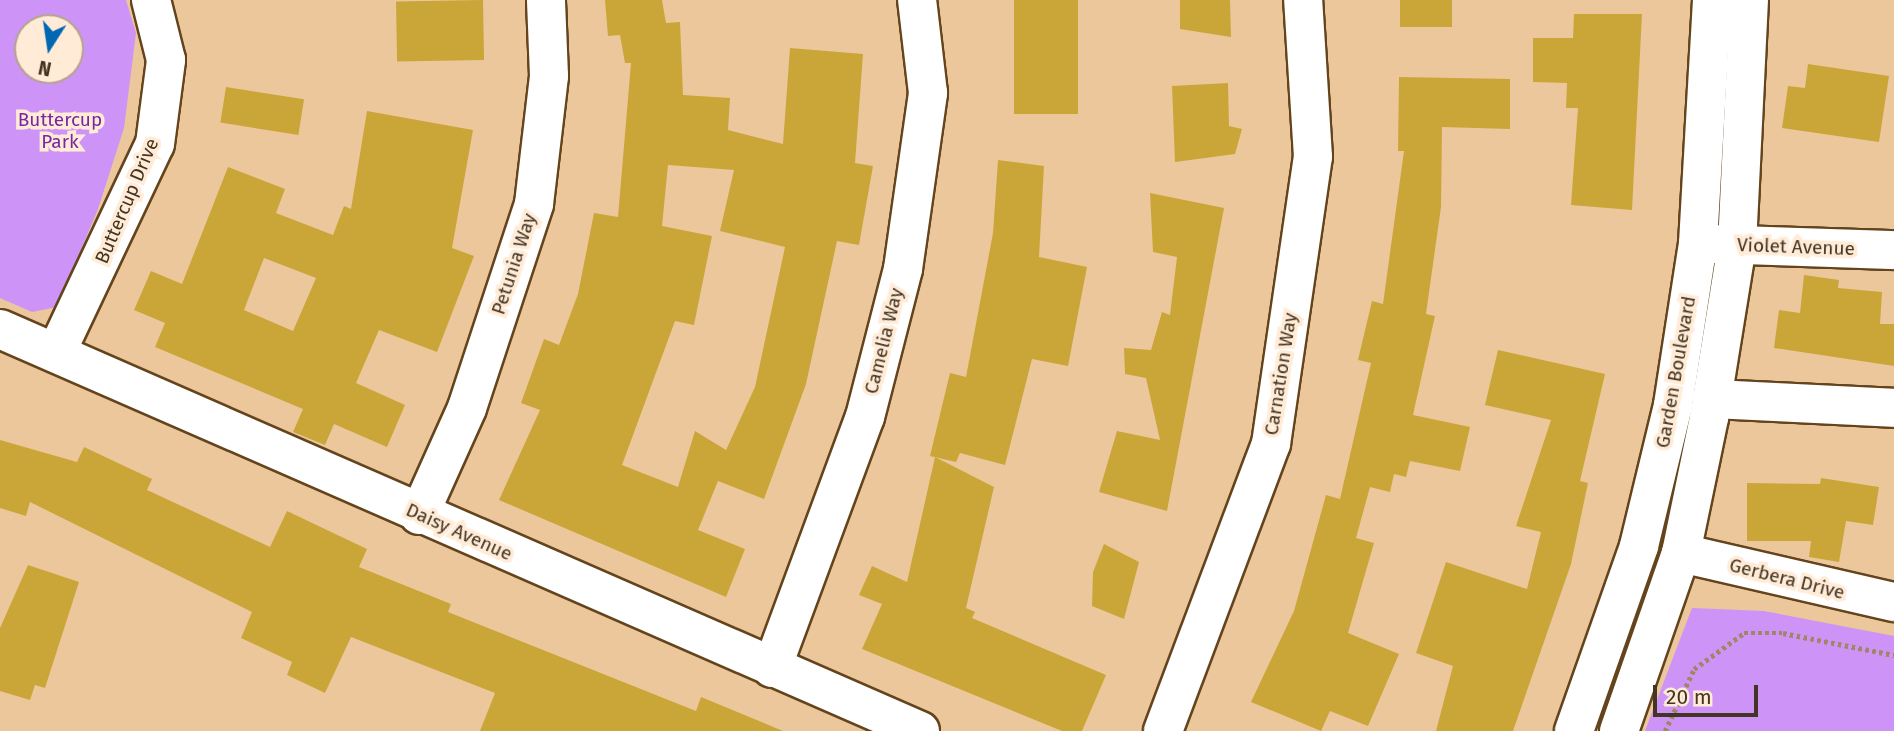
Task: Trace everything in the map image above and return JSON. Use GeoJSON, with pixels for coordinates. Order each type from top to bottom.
{"type":"FeatureCollection","features":[{"type":"Feature","properties":{"kind":"street","name":"Buttercup Drive"},"geometry":{"type":"LineString","coordinates":[[56,353],[156,144],[166,60],[151,0]]}},
{"type":"Feature","properties":{"kind":"street","name":"Petunia Way"},"geometry":{"type":"LineString","coordinates":[[418,515],[467,408],[534,204],[549,76],[546,0]]}},
{"type":"Feature","properties":{"kind":"street","name":"Camelia Way"},"geometry":{"type":"LineString","coordinates":[[772,668],[865,417],[903,269],[928,93],[917,0]]}},
{"type":"Feature","properties":{"kind":"street","name":"Carnation Way"},"geometry":{"type":"LineString","coordinates":[[1163,731],[1270,444],[1314,157],[1303,0]]}},
{"type":"Feature","properties":{"kind":"street","name":"Garden Boulevard"},"geometry":{"type":"LineString","coordinates":[[1574,731],[1639,546],[1673,405],[1699,243],[1712,0]]}},
{"type":"Feature","properties":{"kind":"street","name":"Garden Boulevard"},"geometry":{"type":"LineString","coordinates":[[1619,731],[1681,553],[1712,399],[1737,246],[1749,0]]}},
{"type":"Feature","properties":{"kind":"street","name":"Violet Avenue"},"geometry":{"type":"LineString","coordinates":[[1699,243],[1894,250]]}},
{"type":"Feature","properties":{"kind":"street","name":"Daisy Avenue"},"geometry":{"type":"LineString","coordinates":[[0,329],[418,515],[920,731]]}},
{"type":"Feature","properties":{"kind":"street"},"geometry":{"type":"LineString","coordinates":[[1712,399],[1894,408]]}},
{"type":"Feature","properties":{"kind":"street","name":"Gerbera Drive"},"geometry":{"type":"LineString","coordinates":[[1681,553],[1894,602]]}},
{"type":"Feature","properties":{"kind":"path"},"geometry":{"type":"LineString","coordinates":[[1665,731],[1694,669],[1744,633],[1783,633],[1894,655]]}},
{"type":"Feature","properties":{"kind":"green space","name":"Buttercup Park"},"geometry":{"type":"Polygon","coordinates":[[[0,0],[126,0],[136,33],[124,128],[98,209],[57,307],[32,312],[0,298],[0,0]]]}},
{"type":"Feature","properties":{"kind":"green space"},"geometry":{"type":"Polygon","coordinates":[[[1692,608],[1764,611],[1894,636],[1894,731],[1645,731],[1692,608]]]}},
{"type":"Feature","properties":{"kind":"building"},"geometry":{"type":"Polygon","coordinates":[[[483,0],[484,60],[397,62],[396,2],[483,0]]]}},
{"type":"Feature","properties":{"kind":"building"},"geometry":{"type":"Polygon","coordinates":[[[605,0],[662,0],[666,23],[680,22],[683,95],[730,98],[728,130],[783,144],[790,48],[863,54],[855,163],[873,166],[859,245],[837,241],[806,384],[764,499],[718,481],[698,530],[745,549],[726,597],[499,500],[540,410],[521,403],[544,339],[559,345],[578,294],[594,213],[618,217],[631,63],[625,63],[620,35],[608,36],[605,0]],[[668,165],[662,226],[712,236],[694,325],[675,321],[622,465],[678,487],[695,431],[726,450],[755,387],[785,247],[720,231],[734,170],[668,165]]]}},
{"type":"Feature","properties":{"kind":"building"},"geometry":{"type":"Polygon","coordinates":[[[1014,0],[1078,0],[1078,114],[1014,114],[1014,0]]]}},
{"type":"Feature","properties":{"kind":"building"},"geometry":{"type":"Polygon","coordinates":[[[1180,0],[1230,0],[1231,37],[1180,29],[1180,0]]]}},
{"type":"Feature","properties":{"kind":"building"},"geometry":{"type":"Polygon","coordinates":[[[1400,0],[1452,0],[1452,27],[1400,27],[1400,0]]]}},
{"type":"Feature","properties":{"kind":"building"},"geometry":{"type":"Polygon","coordinates":[[[1574,14],[1642,14],[1632,210],[1571,205],[1578,108],[1566,108],[1567,83],[1533,82],[1533,38],[1573,38],[1574,14]]]}},
{"type":"Feature","properties":{"kind":"building"},"geometry":{"type":"Polygon","coordinates":[[[1808,64],[1889,76],[1879,142],[1782,128],[1788,86],[1805,88],[1808,64]]]}},
{"type":"Feature","properties":{"kind":"building"},"geometry":{"type":"Polygon","coordinates":[[[1399,77],[1510,79],[1510,129],[1442,127],[1441,207],[1426,314],[1435,316],[1413,415],[1470,427],[1460,471],[1410,461],[1406,477],[1394,474],[1390,492],[1370,487],[1356,538],[1374,543],[1348,633],[1399,654],[1368,726],[1330,711],[1321,731],[1251,702],[1294,611],[1326,495],[1340,499],[1371,363],[1358,360],[1372,301],[1383,304],[1404,151],[1398,151],[1399,77]]]}},
{"type":"Feature","properties":{"kind":"building"},"geometry":{"type":"Polygon","coordinates":[[[1228,83],[1229,126],[1242,129],[1235,154],[1175,162],[1172,86],[1228,83]]]}},
{"type":"Feature","properties":{"kind":"building"},"geometry":{"type":"Polygon","coordinates":[[[226,87],[304,99],[298,135],[220,123],[226,87]]]}},
{"type":"Feature","properties":{"kind":"building"},"geometry":{"type":"Polygon","coordinates":[[[367,111],[473,130],[452,248],[474,256],[437,352],[379,330],[356,383],[405,405],[387,447],[334,424],[325,445],[293,432],[303,409],[155,347],[165,323],[134,310],[151,271],[182,284],[228,167],[285,189],[276,213],[333,235],[344,206],[351,209],[367,111]],[[264,258],[244,310],[293,331],[316,278],[264,258]]]}},
{"type":"Feature","properties":{"kind":"building"},"geometry":{"type":"Polygon","coordinates":[[[998,160],[1044,166],[1039,257],[1087,267],[1068,366],[1032,359],[1005,465],[960,453],[956,462],[930,456],[950,373],[966,377],[993,233],[998,160]]]}},
{"type":"Feature","properties":{"kind":"building"},"geometry":{"type":"Polygon","coordinates":[[[1150,193],[1224,208],[1167,511],[1099,492],[1117,431],[1160,440],[1146,378],[1125,374],[1124,348],[1151,350],[1162,312],[1170,315],[1177,257],[1153,252],[1150,193]]]}},
{"type":"Feature","properties":{"kind":"building"},"geometry":{"type":"Polygon","coordinates":[[[1804,275],[1839,280],[1838,288],[1882,292],[1880,324],[1894,324],[1894,366],[1774,348],[1779,310],[1800,313],[1804,275]]]}},
{"type":"Feature","properties":{"kind":"building"},"geometry":{"type":"Polygon","coordinates":[[[1498,350],[1605,374],[1580,481],[1588,483],[1571,564],[1513,731],[1436,731],[1453,666],[1416,653],[1446,562],[1527,589],[1541,532],[1516,526],[1551,420],[1485,405],[1498,350]]]}},
{"type":"Feature","properties":{"kind":"building"},"geometry":{"type":"Polygon","coordinates":[[[0,440],[77,462],[84,447],[152,479],[147,490],[270,547],[287,511],[367,549],[359,567],[451,604],[448,612],[696,711],[701,697],[783,731],[480,731],[495,693],[351,637],[325,693],[287,675],[292,662],[241,638],[252,612],[30,502],[26,516],[0,508],[0,440]]]}},
{"type":"Feature","properties":{"kind":"building"},"geometry":{"type":"Polygon","coordinates":[[[935,457],[994,487],[966,608],[975,612],[972,618],[1106,675],[1082,731],[1062,731],[862,649],[882,604],[859,595],[872,566],[907,582],[935,457]]]}},
{"type":"Feature","properties":{"kind":"building"},"geometry":{"type":"Polygon","coordinates":[[[1821,478],[1879,487],[1873,525],[1846,521],[1839,562],[1809,557],[1811,541],[1747,541],[1747,483],[1820,484],[1821,478]]]}},
{"type":"Feature","properties":{"kind":"building"},"geometry":{"type":"Polygon","coordinates":[[[1104,544],[1139,562],[1124,619],[1092,606],[1093,572],[1104,544]]]}},
{"type":"Feature","properties":{"kind":"building"},"geometry":{"type":"Polygon","coordinates":[[[28,565],[79,582],[45,688],[35,685],[30,700],[0,691],[0,628],[28,565]]]}}]}
